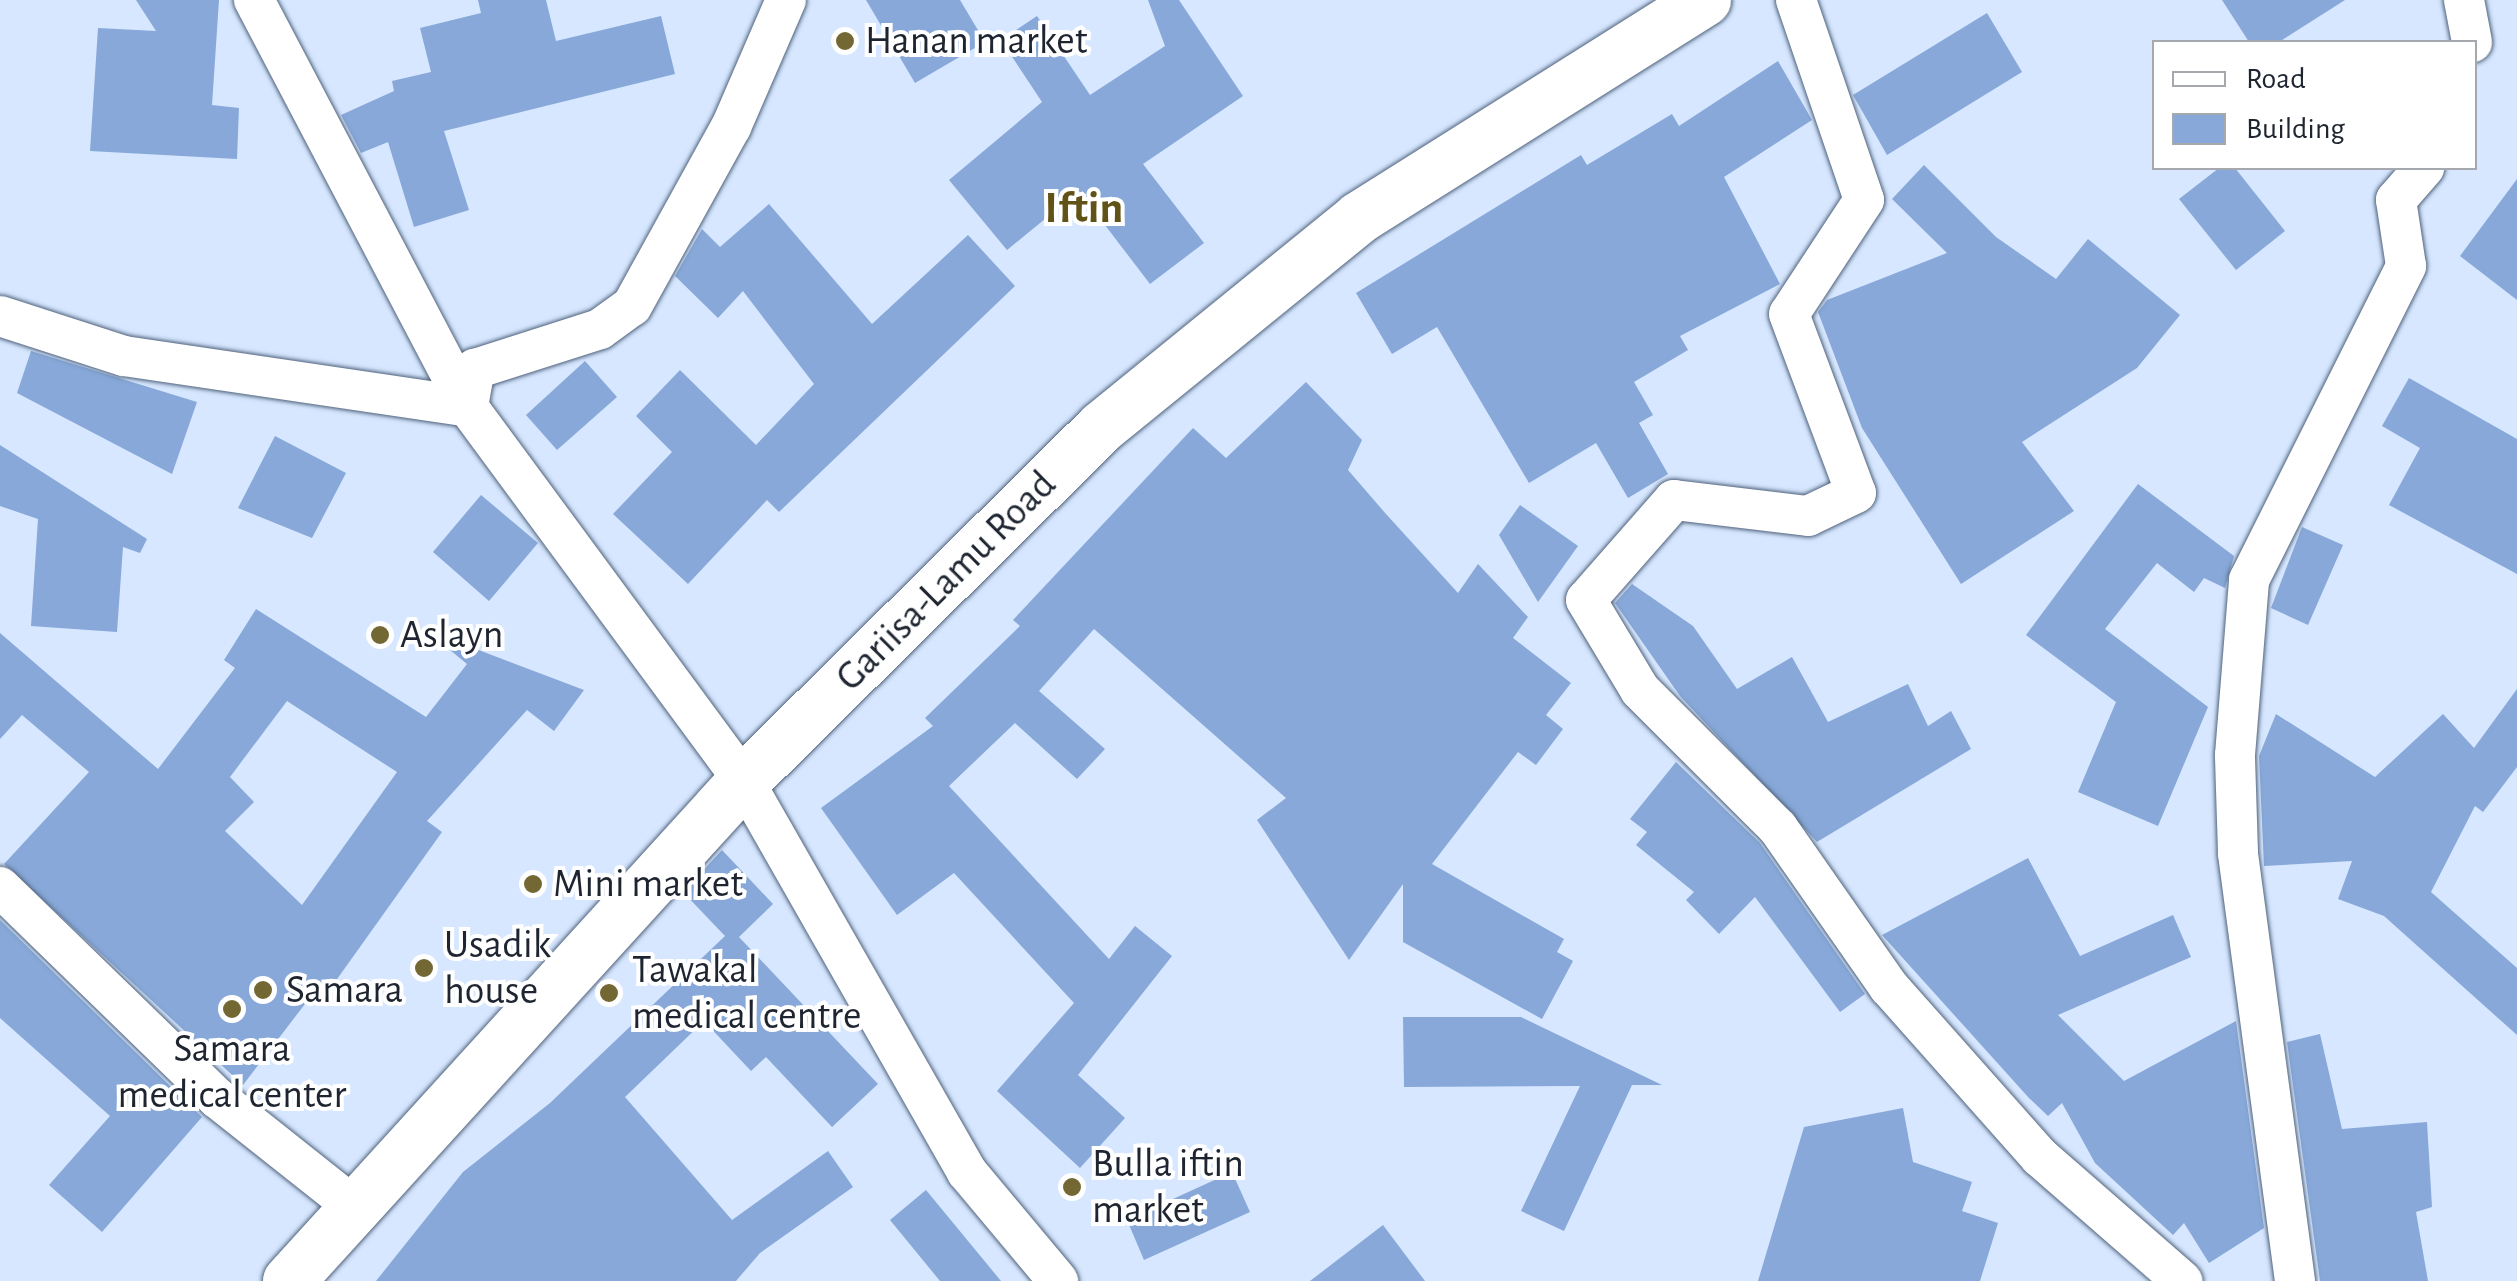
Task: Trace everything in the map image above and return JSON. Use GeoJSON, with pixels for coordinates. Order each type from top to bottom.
{"type":"FeatureCollection","features":[{"type":"Feature","properties":{"kind":"street"},"geometry":{"type":"LineString","coordinates":[[254,0],[468,407],[744,781],[967,1172],[1058,1281]]}},
{"type":"Feature","properties":{"kind":"street"},"geometry":{"type":"LineString","coordinates":[[468,407],[475,369],[600,329],[632,306],[731,127],[786,0]]}},
{"type":"Feature","properties":{"kind":"street","name":"Gariisa-Lamu Road"},"geometry":{"type":"LineString","coordinates":[[289,1281],[352,1205],[744,781],[1102,427],[1222,321],[1511,115],[1705,0]]}},
{"type":"Feature","properties":{"kind":"street"},"geometry":{"type":"LineString","coordinates":[[1796,0],[1864,200],[1789,314],[1856,493],[1808,516],[1674,500],[1586,600],[1640,690],[1778,828],[1889,987],[2040,1157],[2182,1281]]}},
{"type":"Feature","properties":{"kind":"street"},"geometry":{"type":"LineString","coordinates":[[2464,0],[2472,40]]}},
{"type":"Feature","properties":{"kind":"street"},"geometry":{"type":"LineString","coordinates":[[2295,1281],[2238,853],[2250,580],[2406,266],[2396,200],[2422,170]]}},
{"type":"Feature","properties":{"kind":"street"},"geometry":{"type":"LineString","coordinates":[[0,316],[140,359],[468,407]]}},
{"type":"Feature","properties":{"kind":"street"},"geometry":{"type":"LineString","coordinates":[[0,887],[217,1098],[352,1205]]}},
{"type":"Feature","properties":{"kind":"building"},"geometry":{"type":"Polygon","coordinates":[[[136,0],[219,0],[212,105],[239,108],[237,159],[90,151],[98,28],[156,31],[136,0]]]}},
{"type":"Feature","properties":{"kind":"building"},"geometry":{"type":"Polygon","coordinates":[[[478,0],[546,0],[556,41],[661,16],[675,74],[444,131],[469,210],[414,227],[388,142],[361,153],[341,115],[394,91],[392,81],[431,72],[420,28],[481,13],[478,0]]]}},
{"type":"Feature","properties":{"kind":"building"},"geometry":{"type":"Polygon","coordinates":[[[866,0],[960,0],[985,42],[915,83],[866,0]]]}},
{"type":"Feature","properties":{"kind":"building"},"geometry":{"type":"Polygon","coordinates":[[[1148,0],[1179,0],[1243,96],[1143,164],[1204,243],[1150,284],[1079,191],[1007,250],[949,180],[1042,102],[1001,40],[1037,16],[1090,95],[1165,46],[1148,0]]]}},
{"type":"Feature","properties":{"kind":"building"},"geometry":{"type":"Polygon","coordinates":[[[2222,0],[2345,0],[2282,40],[2248,40],[2222,0]]]}},
{"type":"Feature","properties":{"kind":"building"},"geometry":{"type":"Polygon","coordinates":[[[1987,13],[2022,72],[1887,155],[1853,95],[1987,13]]]}},
{"type":"Feature","properties":{"kind":"building"},"geometry":{"type":"Polygon","coordinates":[[[1778,61],[1812,120],[1724,177],[1780,284],[1680,336],[1688,350],[1634,382],[1653,415],[1639,423],[1668,474],[1628,498],[1596,443],[1529,483],[1437,327],[1392,354],[1356,293],[1581,155],[1587,165],[1672,114],[1679,126],[1778,61]]]}},
{"type":"Feature","properties":{"kind":"building"},"geometry":{"type":"Polygon","coordinates":[[[1924,165],[1996,237],[2056,279],[2088,239],[2180,315],[2137,368],[2022,442],[2074,511],[1961,584],[1862,428],[1818,312],[1827,300],[1947,253],[1892,199],[1924,165]]]}},
{"type":"Feature","properties":{"kind":"building"},"geometry":{"type":"Polygon","coordinates":[[[2216,170],[2237,170],[2285,231],[2236,270],[2179,199],[2216,170]]]}},
{"type":"Feature","properties":{"kind":"building"},"geometry":{"type":"Polygon","coordinates":[[[2517,179],[2517,300],[2460,256],[2517,179]]]}},
{"type":"Feature","properties":{"kind":"building"},"geometry":{"type":"Polygon","coordinates":[[[769,204],[872,324],[968,235],[1015,286],[779,512],[767,500],[688,584],[613,514],[672,452],[636,416],[680,370],[756,445],[814,384],[743,291],[718,318],[675,276],[702,229],[720,247],[769,204]]]}},
{"type":"Feature","properties":{"kind":"building"},"geometry":{"type":"Polygon","coordinates":[[[31,351],[197,402],[172,474],[17,393],[31,351]]]}},
{"type":"Feature","properties":{"kind":"building"},"geometry":{"type":"Polygon","coordinates":[[[585,361],[617,397],[557,450],[526,415],[585,361]]]}},
{"type":"Feature","properties":{"kind":"building"},"geometry":{"type":"Polygon","coordinates":[[[2409,378],[2517,439],[2517,574],[2389,505],[2420,448],[2382,426],[2409,378]]]}},
{"type":"Feature","properties":{"kind":"building"},"geometry":{"type":"Polygon","coordinates":[[[1306,382],[1362,440],[1348,470],[1386,514],[1458,593],[1478,564],[1528,617],[1513,638],[1571,683],[1546,715],[1563,729],[1536,765],[1518,752],[1432,864],[1564,939],[1557,952],[1573,961],[1542,1019],[1403,942],[1403,884],[1349,960],[1257,820],[1286,798],[1094,629],[1039,691],[1105,749],[1077,779],[1015,723],[949,786],[1109,959],[1135,926],[1172,956],[1078,1075],[1125,1118],[1080,1168],[997,1091],[1074,1003],[954,873],[897,915],[821,808],[933,726],[925,718],[1020,626],[1013,620],[1193,428],[1226,458],[1306,382]]]}},
{"type":"Feature","properties":{"kind":"building"},"geometry":{"type":"Polygon","coordinates":[[[275,436],[346,473],[312,538],[238,508],[275,436]]]}},
{"type":"Feature","properties":{"kind":"building"},"geometry":{"type":"Polygon","coordinates":[[[0,445],[147,539],[140,553],[123,547],[117,632],[31,626],[38,519],[0,506],[0,445]]]}},
{"type":"Feature","properties":{"kind":"building"},"geometry":{"type":"Polygon","coordinates":[[[2138,484],[2234,556],[2225,588],[2204,578],[2194,592],[2157,563],[2105,629],[2208,707],[2158,826],[2078,792],[2116,702],[2026,635],[2138,484]]]}},
{"type":"Feature","properties":{"kind":"building"},"geometry":{"type":"Polygon","coordinates":[[[481,495],[538,543],[489,601],[433,552],[481,495]]]}},
{"type":"Feature","properties":{"kind":"building"},"geometry":{"type":"Polygon","coordinates":[[[1520,505],[1578,546],[1538,602],[1499,535],[1520,505]]]}},
{"type":"Feature","properties":{"kind":"building"},"geometry":{"type":"Polygon","coordinates":[[[2302,527],[2343,545],[2308,625],[2271,608],[2302,527]]]}},
{"type":"Feature","properties":{"kind":"building"},"geometry":{"type":"Polygon","coordinates":[[[1632,584],[1693,626],[1737,689],[1792,657],[1828,722],[1908,684],[1928,726],[1951,711],[1971,749],[1817,842],[1680,696],[1615,603],[1632,584]]]}},
{"type":"Feature","properties":{"kind":"building"},"geometry":{"type":"Polygon","coordinates":[[[256,609],[426,717],[467,664],[450,650],[455,641],[584,690],[554,731],[527,710],[427,821],[442,832],[330,989],[321,983],[243,1085],[4,864],[89,772],[22,715],[0,739],[0,633],[158,769],[235,668],[224,660],[256,609]],[[287,701],[230,777],[254,802],[225,831],[302,905],[397,772],[287,701]]]}},
{"type":"Feature","properties":{"kind":"building"},"geometry":{"type":"Polygon","coordinates":[[[2517,689],[2517,767],[2483,812],[2475,806],[2431,892],[2517,968],[2517,1035],[2384,916],[2338,899],[2352,861],[2264,866],[2259,756],[2276,714],[2375,777],[2443,714],[2474,748],[2517,689]]]}},
{"type":"Feature","properties":{"kind":"building"},"geometry":{"type":"Polygon","coordinates":[[[1676,762],[1760,843],[1865,994],[1840,1012],[1755,897],[1719,934],[1686,900],[1694,892],[1636,845],[1647,832],[1630,819],[1676,762]]]}},
{"type":"Feature","properties":{"kind":"building"},"geometry":{"type":"Polygon","coordinates":[[[722,850],[773,904],[739,937],[878,1084],[832,1127],[766,1057],[751,1071],[704,1021],[625,1097],[732,1220],[828,1151],[853,1187],[760,1253],[736,1281],[376,1281],[463,1172],[550,1103],[725,936],[683,892],[722,850]]]}},
{"type":"Feature","properties":{"kind":"building"},"geometry":{"type":"Polygon","coordinates":[[[2028,858],[2080,956],[2173,915],[2191,957],[2058,1015],[2124,1081],[2236,1021],[2264,1228],[2209,1263],[2184,1223],[2173,1235],[2095,1163],[2062,1103],[2048,1116],[2029,1098],[1882,935],[2028,858]]]}},
{"type":"Feature","properties":{"kind":"building"},"geometry":{"type":"Polygon","coordinates":[[[0,920],[202,1117],[102,1232],[49,1185],[110,1116],[0,1018],[0,920]]]}},
{"type":"Feature","properties":{"kind":"building"},"geometry":{"type":"Polygon","coordinates":[[[1403,1017],[1521,1017],[1662,1085],[1632,1085],[1564,1231],[1521,1211],[1580,1086],[1404,1087],[1403,1017]]]}},
{"type":"Feature","properties":{"kind":"building"},"geometry":{"type":"Polygon","coordinates":[[[2320,1034],[2342,1129],[2427,1122],[2432,1207],[2416,1212],[2428,1281],[2320,1281],[2287,1042],[2320,1034]]]}},
{"type":"Feature","properties":{"kind":"building"},"geometry":{"type":"Polygon","coordinates":[[[1903,1108],[1913,1162],[1972,1182],[1962,1211],[1998,1223],[1980,1281],[1758,1281],[1804,1127],[1903,1108]]]}},
{"type":"Feature","properties":{"kind":"building"},"geometry":{"type":"Polygon","coordinates":[[[1232,1172],[1250,1212],[1144,1260],[1127,1220],[1232,1172]]]}},
{"type":"Feature","properties":{"kind":"building"},"geometry":{"type":"Polygon","coordinates":[[[926,1190],[1001,1281],[940,1281],[890,1220],[926,1190]]]}},
{"type":"Feature","properties":{"kind":"building"},"geometry":{"type":"Polygon","coordinates":[[[1383,1225],[1425,1281],[1310,1281],[1383,1225]]]}},
{"type":"Feature","properties":{"kind":"place","name":"Hanan market"},"geometry":{"type":"Point","coordinates":[845,41]}},
{"type":"Feature","properties":{"kind":"place","name":"Aslayn"},"geometry":{"type":"Point","coordinates":[380,635]}},
{"type":"Feature","properties":{"kind":"place","name":"Mini market"},"geometry":{"type":"Point","coordinates":[533,884]}},
{"type":"Feature","properties":{"kind":"place","name":"Usadik house"},"geometry":{"type":"Point","coordinates":[424,968]}},
{"type":"Feature","properties":{"kind":"place","name":"Samara"},"geometry":{"type":"Point","coordinates":[263,990]}},
{"type":"Feature","properties":{"kind":"place","name":"Tawakal medical centre"},"geometry":{"type":"Point","coordinates":[609,993]}},
{"type":"Feature","properties":{"kind":"place","name":"Samara medical center"},"geometry":{"type":"Point","coordinates":[232,1009]}},
{"type":"Feature","properties":{"kind":"place","name":"Bulla iftin market"},"geometry":{"type":"Point","coordinates":[1072,1187]}},
{"type":"Feature","properties":{"kind":"district","name":"Iftin"},"geometry":{"type":"Point","coordinates":[1084,209]}}]}
